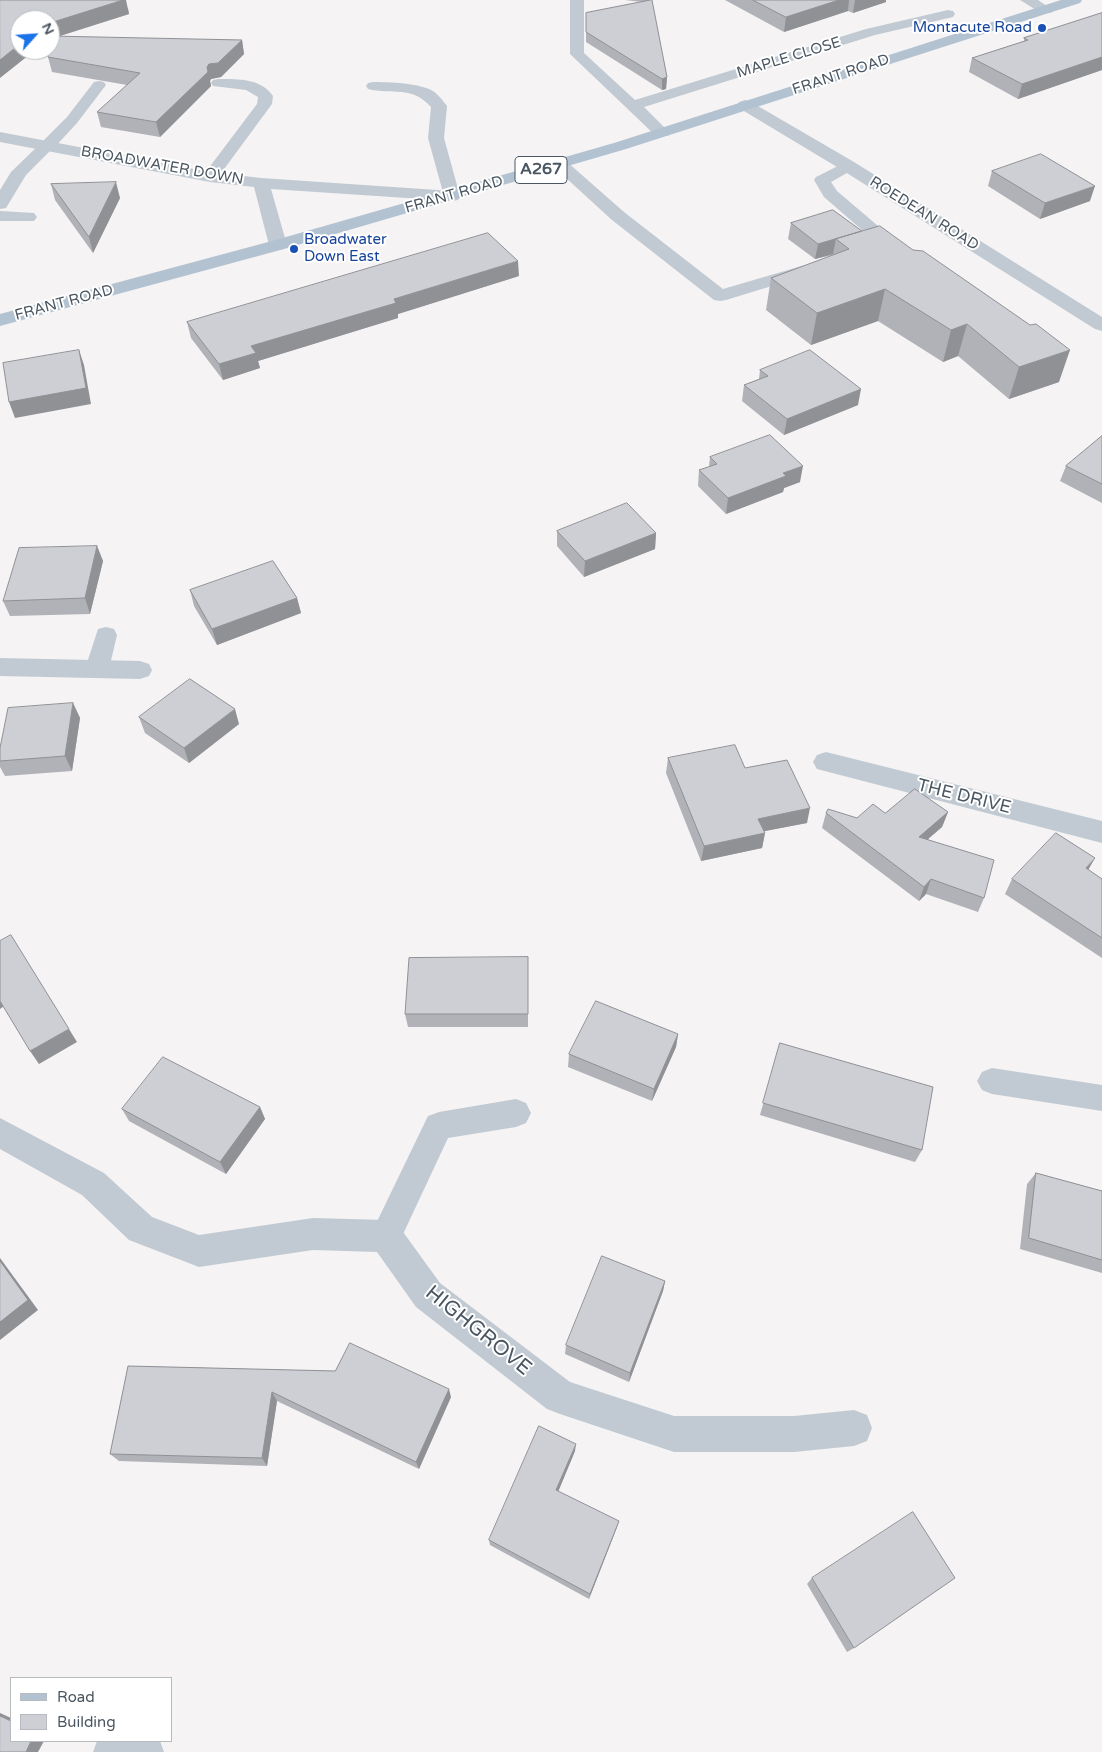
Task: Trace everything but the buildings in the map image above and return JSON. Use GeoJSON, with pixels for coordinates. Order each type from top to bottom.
{"type":"FeatureCollection","features":[{"type":"Feature","properties":{"kind":"main road","name":"FRANT ROAD"},"geometry":{"type":"LineString","coordinates":[[0,320],[278,245],[560,164],[1076,0]]}},
{"type":"Feature","properties":{"kind":"street"},"geometry":{"type":"LineString","coordinates":[[577,0],[577,54],[662,133]]}},
{"type":"Feature","properties":{"kind":"street"},"geometry":{"type":"LineString","coordinates":[[1027,0],[1046,10]]}},
{"type":"Feature","properties":{"kind":"street","name":"MAPLE CLOSE"},"geometry":{"type":"LineString","coordinates":[[632,106],[871,32],[948,14]]}},
{"type":"Feature","properties":{"kind":"street","name":"ROEDEAN ROAD"},"geometry":{"type":"LineString","coordinates":[[745,105],[848,166],[1102,325]]}},
{"type":"Feature","properties":{"kind":"street","name":"BROADWATER DOWN"},"geometry":{"type":"LineString","coordinates":[[0,137],[210,177],[261,183],[278,245]]}},
{"type":"Feature","properties":{"kind":"street"},"geometry":{"type":"LineString","coordinates":[[0,204],[19,172],[46,146]]}},
{"type":"Feature","properties":{"kind":"street"},"geometry":{"type":"LineString","coordinates":[[261,183],[452,196]]}},
{"type":"Feature","properties":{"kind":"street"},"geometry":{"type":"LineString","coordinates":[[0,216],[28,217]]}},
{"type":"Feature","properties":{"kind":"street"},"geometry":{"type":"LineString","coordinates":[[0,667],[140,670]]}},
{"type":"Feature","properties":{"kind":"street","name":"THE DRIVE"},"geometry":{"type":"LineString","coordinates":[[826,762],[1102,832]]}},
{"type":"Feature","properties":{"kind":"street"},"geometry":{"type":"LineString","coordinates":[[0,1133],[93,1184],[141,1229],[199,1251],[313,1234],[386,1236]]}},
{"type":"Feature","properties":{"kind":"street","name":"HIGHGROVE"},"geometry":{"type":"LineString","coordinates":[[386,1236],[428,1295],[560,1396],[674,1434],[794,1434],[854,1428]]}},
{"type":"Feature","properties":{"kind":"street"},"geometry":{"type":"LineString","coordinates":[[120,1742],[144,1752]]}},
{"type":"Feature","properties":{"kind":"lane"},"geometry":{"type":"LineString","coordinates":[[210,177],[264,104],[266,96],[256,88],[244,84],[218,83]]}},
{"type":"Feature","properties":{"kind":"lane"},"geometry":{"type":"LineString","coordinates":[[46,146],[72,120],[98,85]]}},
{"type":"Feature","properties":{"kind":"lane"},"geometry":{"type":"LineString","coordinates":[[373,86],[400,87],[428,94],[440,106],[436,138],[452,196]]}},
{"type":"Feature","properties":{"kind":"lane"},"geometry":{"type":"LineString","coordinates":[[560,164],[618,216],[720,296],[817,266]]}},
{"type":"Feature","properties":{"kind":"lane"},"geometry":{"type":"LineString","coordinates":[[848,166],[822,180],[830,194],[909,261]]}},
{"type":"Feature","properties":{"kind":"lane"},"geometry":{"type":"LineString","coordinates":[[872,250],[890,245]]}},
{"type":"Feature","properties":{"kind":"lane"},"geometry":{"type":"LineString","coordinates":[[97,669],[106,636]]}},
{"type":"Feature","properties":{"kind":"lane"},"geometry":{"type":"LineString","coordinates":[[992,1081],[1102,1098]]}},
{"type":"Feature","properties":{"kind":"lane"},"geometry":{"type":"LineString","coordinates":[[386,1236],[439,1126],[516,1113]]}},
{"type":"Feature","properties":{"kind":"place","name":"Montacute Road"},"geometry":{"type":"Point","coordinates":[1042,28]}},
{"type":"Feature","properties":{"kind":"place","name":"Broadwater Down East"},"geometry":{"type":"Point","coordinates":[294,249]}}]}
